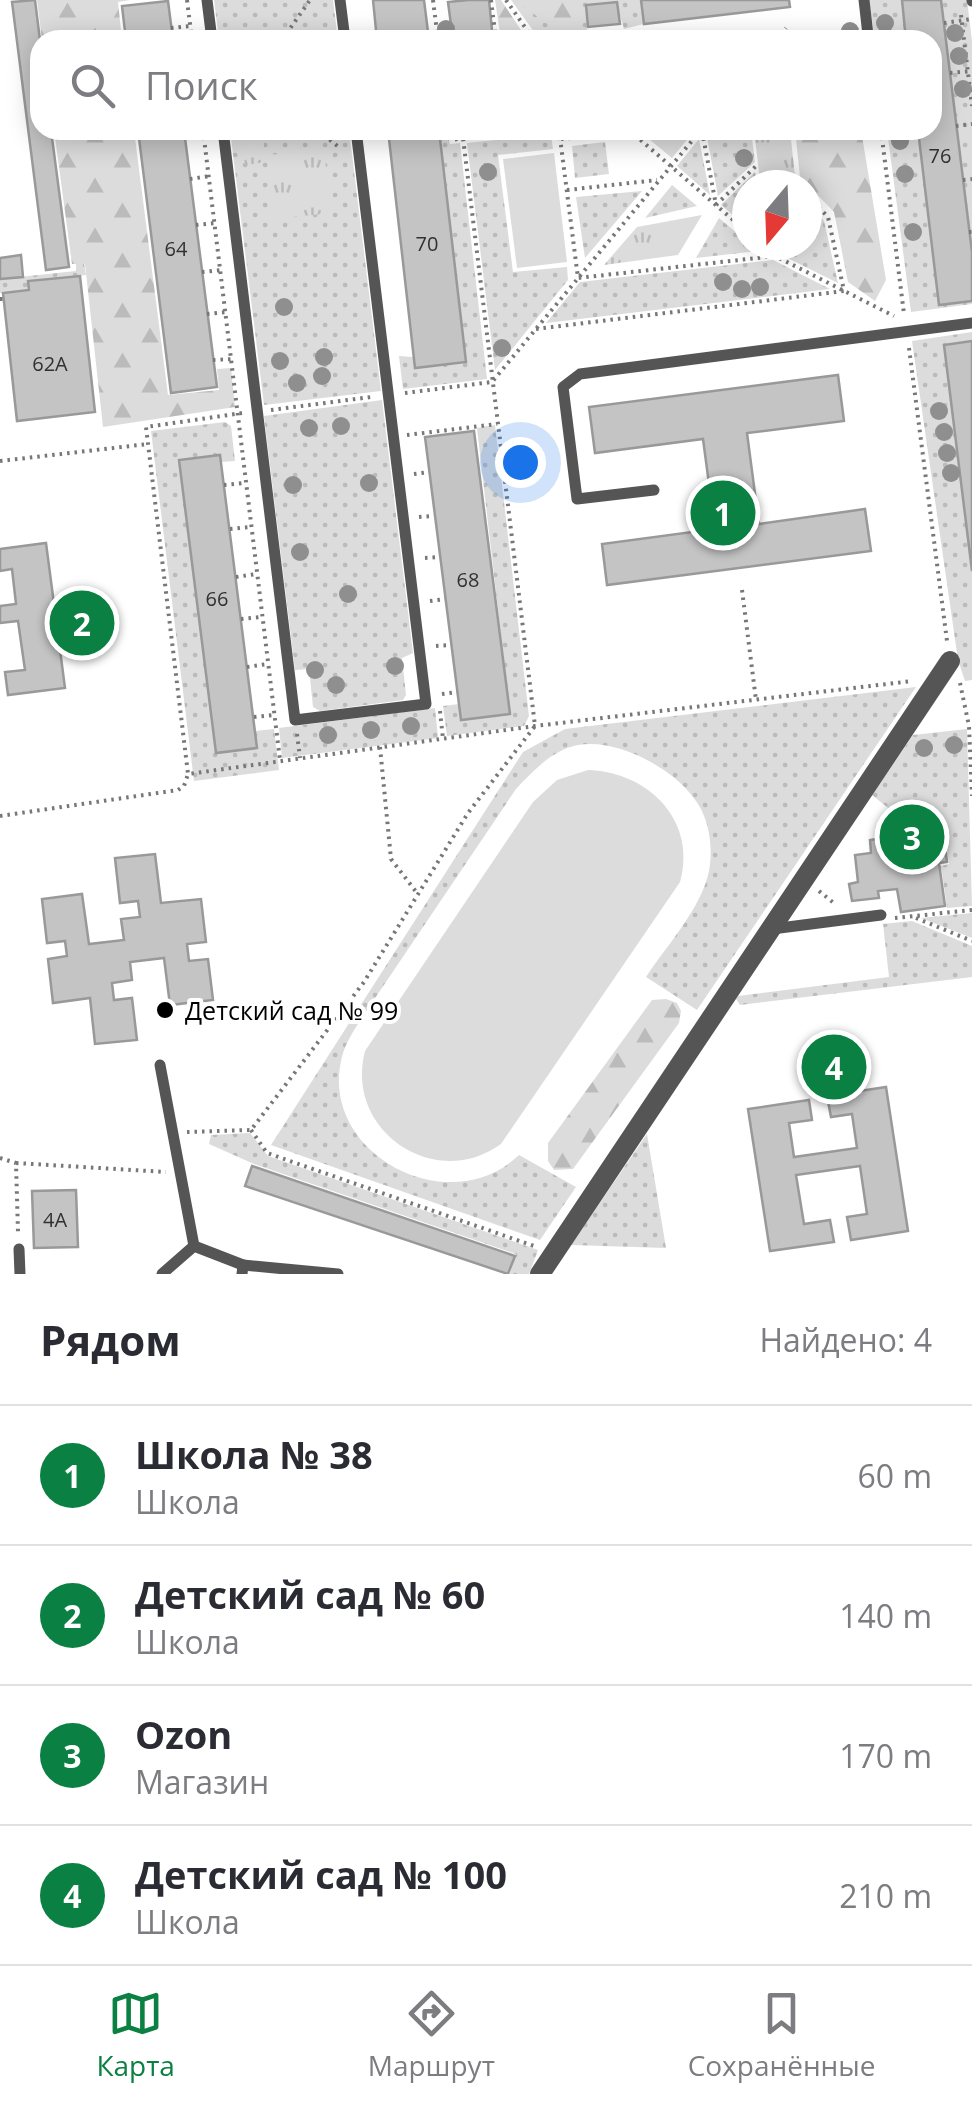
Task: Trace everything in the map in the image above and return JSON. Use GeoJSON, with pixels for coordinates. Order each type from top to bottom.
{"type":"FeatureCollection","features":[{"type":"Feature","properties":{"kind":"street"},"geometry":{"type":"LineString","coordinates":[[540,1274],[944,670]]}},
{"type":"Feature","properties":{"kind":"lane"},"geometry":{"type":"LineString","coordinates":[[207,0],[211,30]]}},
{"type":"Feature","properties":{"kind":"lane"},"geometry":{"type":"LineString","coordinates":[[340,0],[344,30]]}},
{"type":"Feature","properties":{"kind":"lane"},"geometry":{"type":"LineString","coordinates":[[864,0],[867,30]]}},
{"type":"Feature","properties":{"kind":"lane"},"geometry":{"type":"LineString","coordinates":[[224,140],[295,720],[426,704],[357,140]]}},
{"type":"Feature","properties":{"kind":"lane"},"geometry":{"type":"LineString","coordinates":[[654,490],[577,500],[563,387],[570,380],[580,374],[972,324]]}},
{"type":"Feature","properties":{"kind":"lane"},"geometry":{"type":"LineString","coordinates":[[770,929],[882,916]]}},
{"type":"Feature","properties":{"kind":"lane"},"geometry":{"type":"LineString","coordinates":[[160,1065],[194,1246]]}},
{"type":"Feature","properties":{"kind":"lane"},"geometry":{"type":"LineString","coordinates":[[194,1246],[243,1270],[338,1274]]}},
{"type":"Feature","properties":{"kind":"lane"},"geometry":{"type":"LineString","coordinates":[[162,1274],[194,1246]]}},
{"type":"Feature","properties":{"kind":"lane"},"geometry":{"type":"LineString","coordinates":[[19,1249],[20,1274]]}},
{"type":"Feature","properties":{"kind":"path"},"geometry":{"type":"LineString","coordinates":[[187,0],[191,30]]}},
{"type":"Feature","properties":{"kind":"path"},"geometry":{"type":"LineString","coordinates":[[289,30],[310,0]]}},
{"type":"Feature","properties":{"kind":"path"},"geometry":{"type":"LineString","coordinates":[[433,0],[437,30]]}},
{"type":"Feature","properties":{"kind":"path"},"geometry":{"type":"LineString","coordinates":[[491,0],[495,30]]}},
{"type":"Feature","properties":{"kind":"path"},"geometry":{"type":"LineString","coordinates":[[506,0],[527,30]]}},
{"type":"Feature","properties":{"kind":"path"},"geometry":{"type":"LineString","coordinates":[[960,10],[972,106]]}},
{"type":"Feature","properties":{"kind":"path"},"geometry":{"type":"LineString","coordinates":[[944,23],[972,19]]}},
{"type":"Feature","properties":{"kind":"path"},"geometry":{"type":"LineString","coordinates":[[171,28],[190,26]]}},
{"type":"Feature","properties":{"kind":"path"},"geometry":{"type":"LineString","coordinates":[[950,74],[970,72]]}},
{"type":"Feature","properties":{"kind":"path"},"geometry":{"type":"LineString","coordinates":[[956,126],[972,124]]}},
{"type":"Feature","properties":{"kind":"path"},"geometry":{"type":"LineString","coordinates":[[204,140],[280,760]]}},
{"type":"Feature","properties":{"kind":"path"},"geometry":{"type":"LineString","coordinates":[[330,140],[360,164]]}},
{"type":"Feature","properties":{"kind":"path"},"geometry":{"type":"LineString","coordinates":[[251,1130],[364,982],[468,813],[535,726],[463,140]]}},
{"type":"Feature","properties":{"kind":"path"},"geometry":{"type":"LineString","coordinates":[[560,140],[578,278]]}},
{"type":"Feature","properties":{"kind":"path"},"geometry":{"type":"LineString","coordinates":[[641,140],[732,219]]}},
{"type":"Feature","properties":{"kind":"path"},"geometry":{"type":"LineString","coordinates":[[492,382],[693,140]]}},
{"type":"Feature","properties":{"kind":"path"},"geometry":{"type":"LineString","coordinates":[[704,140],[716,205]]}},
{"type":"Feature","properties":{"kind":"path"},"geometry":{"type":"LineString","coordinates":[[783,260],[906,322],[882,140]]}},
{"type":"Feature","properties":{"kind":"path"},"geometry":{"type":"LineString","coordinates":[[716,205],[758,164]]}},
{"type":"Feature","properties":{"kind":"path"},"geometry":{"type":"LineString","coordinates":[[190,179],[209,177]]}},
{"type":"Feature","properties":{"kind":"path"},"geometry":{"type":"LineString","coordinates":[[567,190],[660,180]]}},
{"type":"Feature","properties":{"kind":"path"},"geometry":{"type":"LineString","coordinates":[[963,180],[972,180]]}},
{"type":"Feature","properties":{"kind":"path"},"geometry":{"type":"LineString","coordinates":[[822,211],[828,217],[844,291]]}},
{"type":"Feature","properties":{"kind":"path"},"geometry":{"type":"LineString","coordinates":[[196,225],[234,220]]}},
{"type":"Feature","properties":{"kind":"path"},"geometry":{"type":"LineString","coordinates":[[578,278],[739,260]]}},
{"type":"Feature","properties":{"kind":"path"},"geometry":{"type":"LineString","coordinates":[[202,272],[220,270]]}},
{"type":"Feature","properties":{"kind":"path"},"geometry":{"type":"LineString","coordinates":[[536,329],[844,291]]}},
{"type":"Feature","properties":{"kind":"path"},"geometry":{"type":"LineString","coordinates":[[208,314],[245,310]]}},
{"type":"Feature","properties":{"kind":"path"},"geometry":{"type":"LineString","coordinates":[[907,332],[944,670],[962,686],[970,726],[972,796]]}},
{"type":"Feature","properties":{"kind":"path"},"geometry":{"type":"LineString","coordinates":[[213,360],[231,359]]}},
{"type":"Feature","properties":{"kind":"path"},"geometry":{"type":"LineString","coordinates":[[393,437],[497,424]]}},
{"type":"Feature","properties":{"kind":"path"},"geometry":{"type":"LineString","coordinates":[[0,462],[148,444]]}},
{"type":"Feature","properties":{"kind":"path"},"geometry":{"type":"LineString","coordinates":[[412,474],[429,472]]}},
{"type":"Feature","properties":{"kind":"path"},"geometry":{"type":"LineString","coordinates":[[224,485],[246,482]]}},
{"type":"Feature","properties":{"kind":"path"},"geometry":{"type":"LineString","coordinates":[[417,518],[434,516]]}},
{"type":"Feature","properties":{"kind":"path"},"geometry":{"type":"LineString","coordinates":[[230,529],[252,527]]}},
{"type":"Feature","properties":{"kind":"path"},"geometry":{"type":"LineString","coordinates":[[422,559],[440,557]]}},
{"type":"Feature","properties":{"kind":"path"},"geometry":{"type":"LineString","coordinates":[[236,577],[258,574]]}},
{"type":"Feature","properties":{"kind":"path"},"geometry":{"type":"LineString","coordinates":[[742,590],[756,700]]}},
{"type":"Feature","properties":{"kind":"path"},"geometry":{"type":"LineString","coordinates":[[427,601],[445,599]]}},
{"type":"Feature","properties":{"kind":"path"},"geometry":{"type":"LineString","coordinates":[[241,620],[262,617]]}},
{"type":"Feature","properties":{"kind":"path"},"geometry":{"type":"LineString","coordinates":[[432,646],[451,644]]}},
{"type":"Feature","properties":{"kind":"path"},"geometry":{"type":"LineString","coordinates":[[247,666],[268,664]]}},
{"type":"Feature","properties":{"kind":"path"},"geometry":{"type":"LineString","coordinates":[[535,726],[756,700],[944,670]]}},
{"type":"Feature","properties":{"kind":"path"},"geometry":{"type":"LineString","coordinates":[[962,686],[972,685]]}},
{"type":"Feature","properties":{"kind":"path"},"geometry":{"type":"LineString","coordinates":[[438,694],[457,692]]}},
{"type":"Feature","properties":{"kind":"path"},"geometry":{"type":"LineString","coordinates":[[254,717],[274,714]]}},
{"type":"Feature","properties":{"kind":"path"},"geometry":{"type":"LineString","coordinates":[[295,720],[300,758]]}},
{"type":"Feature","properties":{"kind":"path"},"geometry":{"type":"LineString","coordinates":[[380,747],[391,859],[418,894]]}},
{"type":"Feature","properties":{"kind":"path"},"geometry":{"type":"LineString","coordinates":[[0,816],[178,790],[188,774]]}},
{"type":"Feature","properties":{"kind":"path"},"geometry":{"type":"LineString","coordinates":[[882,916],[890,919],[972,910]]}},
{"type":"Feature","properties":{"kind":"path"},"geometry":{"type":"LineString","coordinates":[[912,916],[972,942]]}},
{"type":"Feature","properties":{"kind":"path"},"geometry":{"type":"LineString","coordinates":[[173,1133],[251,1130]]}},
{"type":"Feature","properties":{"kind":"path"},"geometry":{"type":"LineString","coordinates":[[251,1130],[267,1153],[552,1252]]}},
{"type":"Feature","properties":{"kind":"path"},"geometry":{"type":"LineString","coordinates":[[0,1158],[16,1163],[180,1173]]}},
{"type":"Feature","properties":{"kind":"path"},"geometry":{"type":"LineString","coordinates":[[16,1163],[19,1249]]}},
{"type":"Feature","properties":{"kind":"green space"},"geometry":{"type":"Polygon","coordinates":[[[37,0],[130,0],[118,2],[121,30],[41,30],[37,0]]]}},
{"type":"Feature","properties":{"kind":"green space"},"geometry":{"type":"Polygon","coordinates":[[[214,0],[333,0],[337,30],[218,30],[214,0]]]}},
{"type":"Feature","properties":{"kind":"green space"},"geometry":{"type":"Polygon","coordinates":[[[495,0],[501,0],[521,30],[500,30],[495,0]]]}},
{"type":"Feature","properties":{"kind":"green space"},"geometry":{"type":"Polygon","coordinates":[[[511,0],[641,0],[644,24],[624,29],[616,2],[586,5],[587,30],[533,30],[511,0]]]}},
{"type":"Feature","properties":{"kind":"green space"},"geometry":{"type":"Polygon","coordinates":[[[521,0],[576,0],[580,7],[579,22],[570,27],[555,27],[521,5],[521,0]]]}},
{"type":"Feature","properties":{"kind":"green space"},"geometry":{"type":"Polygon","coordinates":[[[869,0],[902,0],[905,30],[874,30],[869,0]]]}},
{"type":"Feature","properties":{"kind":"green space"},"geometry":{"type":"Polygon","coordinates":[[[941,0],[967,0],[972,41],[972,253],[941,0]]]}},
{"type":"Feature","properties":{"kind":"green space"},"geometry":{"type":"Polygon","coordinates":[[[55,140],[135,140],[168,395],[219,390],[217,369],[231,368],[235,407],[103,427],[85,264],[72,264],[55,140]]]}},
{"type":"Feature","properties":{"kind":"green space"},"geometry":{"type":"Polygon","coordinates":[[[231,140],[350,140],[381,391],[264,405],[231,140]]]}},
{"type":"Feature","properties":{"kind":"green space"},"geometry":{"type":"Polygon","coordinates":[[[242,140],[263,140],[266,162],[245,165],[242,140]]]}},
{"type":"Feature","properties":{"kind":"green space"},"geometry":{"type":"Polygon","coordinates":[[[440,140],[460,143],[487,379],[403,389],[399,356],[466,361],[440,140]]]}},
{"type":"Feature","properties":{"kind":"green space"},"geometry":{"type":"Polygon","coordinates":[[[552,140],[553,149],[498,155],[513,272],[567,267],[568,280],[495,370],[467,143],[552,140]]]}},
{"type":"Feature","properties":{"kind":"green space"},"geometry":{"type":"Polygon","coordinates":[[[650,140],[687,140],[672,158],[650,140]]]}},
{"type":"Feature","properties":{"kind":"green space"},"geometry":{"type":"Polygon","coordinates":[[[699,140],[710,195],[677,166],[699,140]]]}},
{"type":"Feature","properties":{"kind":"green space"},"geometry":{"type":"Polygon","coordinates":[[[708,140],[752,140],[755,162],[746,170],[732,170],[732,183],[718,196],[708,140]]]}},
{"type":"Feature","properties":{"kind":"green space"},"geometry":{"type":"Polygon","coordinates":[[[755,140],[791,140],[794,170],[759,170],[755,140]]]}},
{"type":"Feature","properties":{"kind":"green space"},"geometry":{"type":"Polygon","coordinates":[[[796,140],[863,140],[886,280],[875,301],[848,282],[834,212],[822,200],[822,170],[799,170],[796,140]]]}},
{"type":"Feature","properties":{"kind":"green space"},"geometry":{"type":"Polygon","coordinates":[[[888,140],[919,140],[939,305],[972,301],[911,312],[888,140]]]}},
{"type":"Feature","properties":{"kind":"green space"},"geometry":{"type":"Polygon","coordinates":[[[605,142],[609,174],[575,178],[572,146],[605,142]]]}},
{"type":"Feature","properties":{"kind":"green space"},"geometry":{"type":"Polygon","coordinates":[[[324,150],[331,213],[273,219],[267,155],[324,150]]]}},
{"type":"Feature","properties":{"kind":"green space"},"geometry":{"type":"Polygon","coordinates":[[[554,153],[567,262],[517,268],[503,159],[554,153]]]}},
{"type":"Feature","properties":{"kind":"green space"},"geometry":{"type":"Polygon","coordinates":[[[672,185],[697,206],[645,218],[672,185]]]}},
{"type":"Feature","properties":{"kind":"green space"},"geometry":{"type":"Polygon","coordinates":[[[642,191],[585,258],[576,197],[642,191]]]}},
{"type":"Feature","properties":{"kind":"green space"},"geometry":{"type":"Polygon","coordinates":[[[732,194],[732,214],[721,205],[732,194]]]}},
{"type":"Feature","properties":{"kind":"green space"},"geometry":{"type":"Polygon","coordinates":[[[702,215],[678,255],[604,265],[637,227],[702,215]]]}},
{"type":"Feature","properties":{"kind":"green space"},"geometry":{"type":"Polygon","coordinates":[[[719,218],[732,229],[732,254],[696,258],[719,218]]]}},
{"type":"Feature","properties":{"kind":"green space"},"geometry":{"type":"Polygon","coordinates":[[[822,219],[824,221],[838,283],[791,260],[822,260],[822,219]]]}},
{"type":"Feature","properties":{"kind":"green space"},"geometry":{"type":"Polygon","coordinates":[[[773,260],[830,289],[546,323],[580,282],[773,260]]]}},
{"type":"Feature","properties":{"kind":"green space"},"geometry":{"type":"Polygon","coordinates":[[[84,263],[86,275],[29,281],[29,290],[0,293],[0,279],[76,271],[76,264],[84,263]]]}},
{"type":"Feature","properties":{"kind":"green space"},"geometry":{"type":"Polygon","coordinates":[[[972,332],[972,341],[944,345],[972,571],[972,680],[965,681],[958,660],[912,341],[972,332]]]}},
{"type":"Feature","properties":{"kind":"green space"},"geometry":{"type":"Polygon","coordinates":[[[382,400],[413,653],[402,658],[406,695],[403,700],[320,711],[313,707],[309,669],[295,670],[264,416],[382,400]]]}},
{"type":"Feature","properties":{"kind":"green space"},"geometry":{"type":"Polygon","coordinates":[[[225,422],[231,426],[235,461],[221,462],[220,455],[179,460],[216,752],[257,748],[255,731],[274,729],[279,770],[194,781],[151,431],[225,422]]]}},
{"type":"Feature","properties":{"kind":"green space"},"geometry":{"type":"Polygon","coordinates":[[[495,425],[529,716],[524,726],[447,736],[443,706],[459,704],[461,720],[510,713],[477,428],[495,425]]]}},
{"type":"Feature","properties":{"kind":"green space"},"geometry":{"type":"Polygon","coordinates":[[[916,687],[697,1010],[646,977],[691,913],[709,871],[708,828],[688,791],[646,759],[594,744],[560,751],[516,789],[352,1034],[341,1061],[340,1095],[351,1125],[370,1150],[397,1168],[427,1179],[459,1182],[491,1174],[519,1155],[576,1187],[540,1240],[271,1145],[523,752],[565,729],[916,687]]]}},
{"type":"Feature","properties":{"kind":"green space"},"geometry":{"type":"Polygon","coordinates":[[[435,708],[438,738],[282,758],[279,728],[435,708]]]}},
{"type":"Feature","properties":{"kind":"green space"},"geometry":{"type":"Polygon","coordinates":[[[967,729],[972,906],[947,908],[941,866],[949,864],[946,843],[938,844],[935,816],[923,818],[922,812],[898,816],[872,795],[913,735],[967,729]]]}},
{"type":"Feature","properties":{"kind":"green space"},"geometry":{"type":"Polygon","coordinates":[[[588,770],[630,780],[663,804],[681,839],[680,882],[501,1144],[475,1157],[449,1161],[423,1157],[400,1146],[381,1128],[368,1106],[362,1080],[365,1051],[533,802],[557,780],[588,770]]]}},
{"type":"Feature","properties":{"kind":"green space"},"geometry":{"type":"Polygon","coordinates":[[[972,913],[972,938],[921,918],[972,913]]]}},
{"type":"Feature","properties":{"kind":"green space"},"geometry":{"type":"Polygon","coordinates":[[[912,921],[972,946],[972,977],[740,1005],[736,999],[889,977],[883,924],[912,921]]]}},
{"type":"Feature","properties":{"kind":"green space"},"geometry":{"type":"Polygon","coordinates":[[[652,1000],[677,1003],[681,1011],[679,1023],[573,1169],[554,1170],[548,1161],[548,1143],[652,1000]]]}},
{"type":"Feature","properties":{"kind":"green space"},"geometry":{"type":"Polygon","coordinates":[[[250,1133],[268,1156],[538,1250],[529,1274],[510,1274],[516,1254],[254,1164],[209,1144],[211,1135],[250,1133]]]}},
{"type":"Feature","properties":{"kind":"green space"},"geometry":{"type":"Polygon","coordinates":[[[647,1134],[666,1248],[571,1245],[647,1134]]]}},
{"type":"Feature","properties":{"kind":"building"},"geometry":{"type":"Polygon","coordinates":[[[35,0],[39,30],[30,30],[30,140],[52,140],[69,267],[46,270],[12,2],[35,0]]]}},
{"type":"Feature","properties":{"kind":"building"},"geometry":{"type":"Polygon","coordinates":[[[373,0],[424,0],[428,30],[376,30],[373,0]]]}},
{"type":"Feature","properties":{"kind":"building"},"geometry":{"type":"Polygon","coordinates":[[[489,0],[492,30],[452,30],[448,2],[489,0]]]}},
{"type":"Feature","properties":{"kind":"building"},"geometry":{"type":"Polygon","coordinates":[[[641,0],[789,0],[790,7],[644,24],[641,0]]]}},
{"type":"Feature","properties":{"kind":"building"},"geometry":{"type":"Polygon","coordinates":[[[902,0],[941,0],[972,252],[972,301],[939,305],[919,140],[942,140],[942,30],[905,30],[902,0]]]}},
{"type":"Feature","properties":{"kind":"building"},"geometry":{"type":"Polygon","coordinates":[[[168,1],[172,30],[125,30],[122,6],[168,1]]]}},
{"type":"Feature","properties":{"kind":"building"},"geometry":{"type":"Polygon","coordinates":[[[617,2],[620,24],[588,27],[586,5],[617,2]]]}},
{"type":"Feature","properties":{"kind":"building"},"geometry":{"type":"Polygon","coordinates":[[[139,140],[185,140],[217,387],[171,393],[139,140]]]}},
{"type":"Feature","properties":{"kind":"building"},"geometry":{"type":"Polygon","coordinates":[[[389,140],[440,140],[466,362],[415,368],[389,140]]]}},
{"type":"Feature","properties":{"kind":"building"},"geometry":{"type":"Polygon","coordinates":[[[21,255],[23,277],[0,279],[0,258],[21,255]]]}},
{"type":"Feature","properties":{"kind":"building"},"geometry":{"type":"Polygon","coordinates":[[[80,276],[95,412],[17,421],[3,293],[29,290],[28,281],[80,276]]]}},
{"type":"Feature","properties":{"kind":"building"},"geometry":{"type":"Polygon","coordinates":[[[972,341],[972,571],[944,345],[972,341]]]}},
{"type":"Feature","properties":{"kind":"building"},"geometry":{"type":"Polygon","coordinates":[[[838,375],[844,421],[747,433],[759,524],[865,509],[871,551],[607,585],[602,544],[715,529],[703,439],[595,453],[589,407],[838,375]]]}},
{"type":"Feature","properties":{"kind":"building"},"geometry":{"type":"Polygon","coordinates":[[[474,431],[510,714],[461,720],[425,437],[474,431]]]}},
{"type":"Feature","properties":{"kind":"building"},"geometry":{"type":"Polygon","coordinates":[[[220,455],[257,748],[216,753],[179,460],[220,455]]]}},
{"type":"Feature","properties":{"kind":"building"},"geometry":{"type":"Polygon","coordinates":[[[46,543],[65,688],[8,695],[5,672],[25,670],[18,621],[0,623],[0,606],[16,604],[12,569],[0,571],[0,549],[46,543]]]}},
{"type":"Feature","properties":{"kind":"building"},"geometry":{"type":"Polygon","coordinates":[[[921,815],[921,820],[933,819],[936,846],[945,845],[947,862],[939,863],[945,906],[901,912],[897,889],[878,891],[879,898],[852,901],[849,884],[858,882],[855,855],[871,853],[870,840],[890,837],[889,825],[902,823],[901,817],[921,815]]]}},
{"type":"Feature","properties":{"kind":"building"},"geometry":{"type":"Polygon","coordinates":[[[155,854],[161,903],[201,899],[206,942],[187,944],[189,961],[208,959],[213,1000],[170,1005],[164,958],[130,962],[132,980],[112,983],[114,1000],[132,998],[137,1040],[95,1044],[90,998],[53,1003],[48,959],[67,956],[65,941],[47,943],[42,899],[82,894],[89,944],[124,940],[121,919],[140,917],[138,901],[120,903],[115,858],[155,854]]]}},
{"type":"Feature","properties":{"kind":"building"},"geometry":{"type":"Polygon","coordinates":[[[886,1087],[908,1231],[851,1240],[847,1217],[867,1214],[860,1166],[796,1175],[804,1224],[830,1220],[834,1242],[770,1251],[748,1109],[809,1100],[812,1120],[789,1123],[794,1157],[857,1148],[852,1114],[831,1117],[827,1096],[886,1087]]]}},
{"type":"Feature","properties":{"kind":"building"},"geometry":{"type":"Polygon","coordinates":[[[252,1166],[515,1256],[508,1274],[245,1186],[252,1166]]]}},
{"type":"Feature","properties":{"kind":"building"},"geometry":{"type":"Polygon","coordinates":[[[76,1190],[78,1247],[34,1248],[32,1191],[76,1190]]]}},
{"type":"Feature","properties":{"kind":"place","name":"Школа № 38"},"geometry":{"type":"Point","coordinates":[723,513]}},
{"type":"Feature","properties":{"kind":"place","name":"Детский сад № 60"},"geometry":{"type":"Point","coordinates":[82,623]}},
{"type":"Feature","properties":{"kind":"place","name":"Ozon"},"geometry":{"type":"Point","coordinates":[912,837]}},
{"type":"Feature","properties":{"kind":"place","name":"Детский сад № 99"},"geometry":{"type":"Point","coordinates":[165,1010]}},
{"type":"Feature","properties":{"kind":"place","name":"Детский сад № 100"},"geometry":{"type":"Point","coordinates":[834,1067]}}]}
